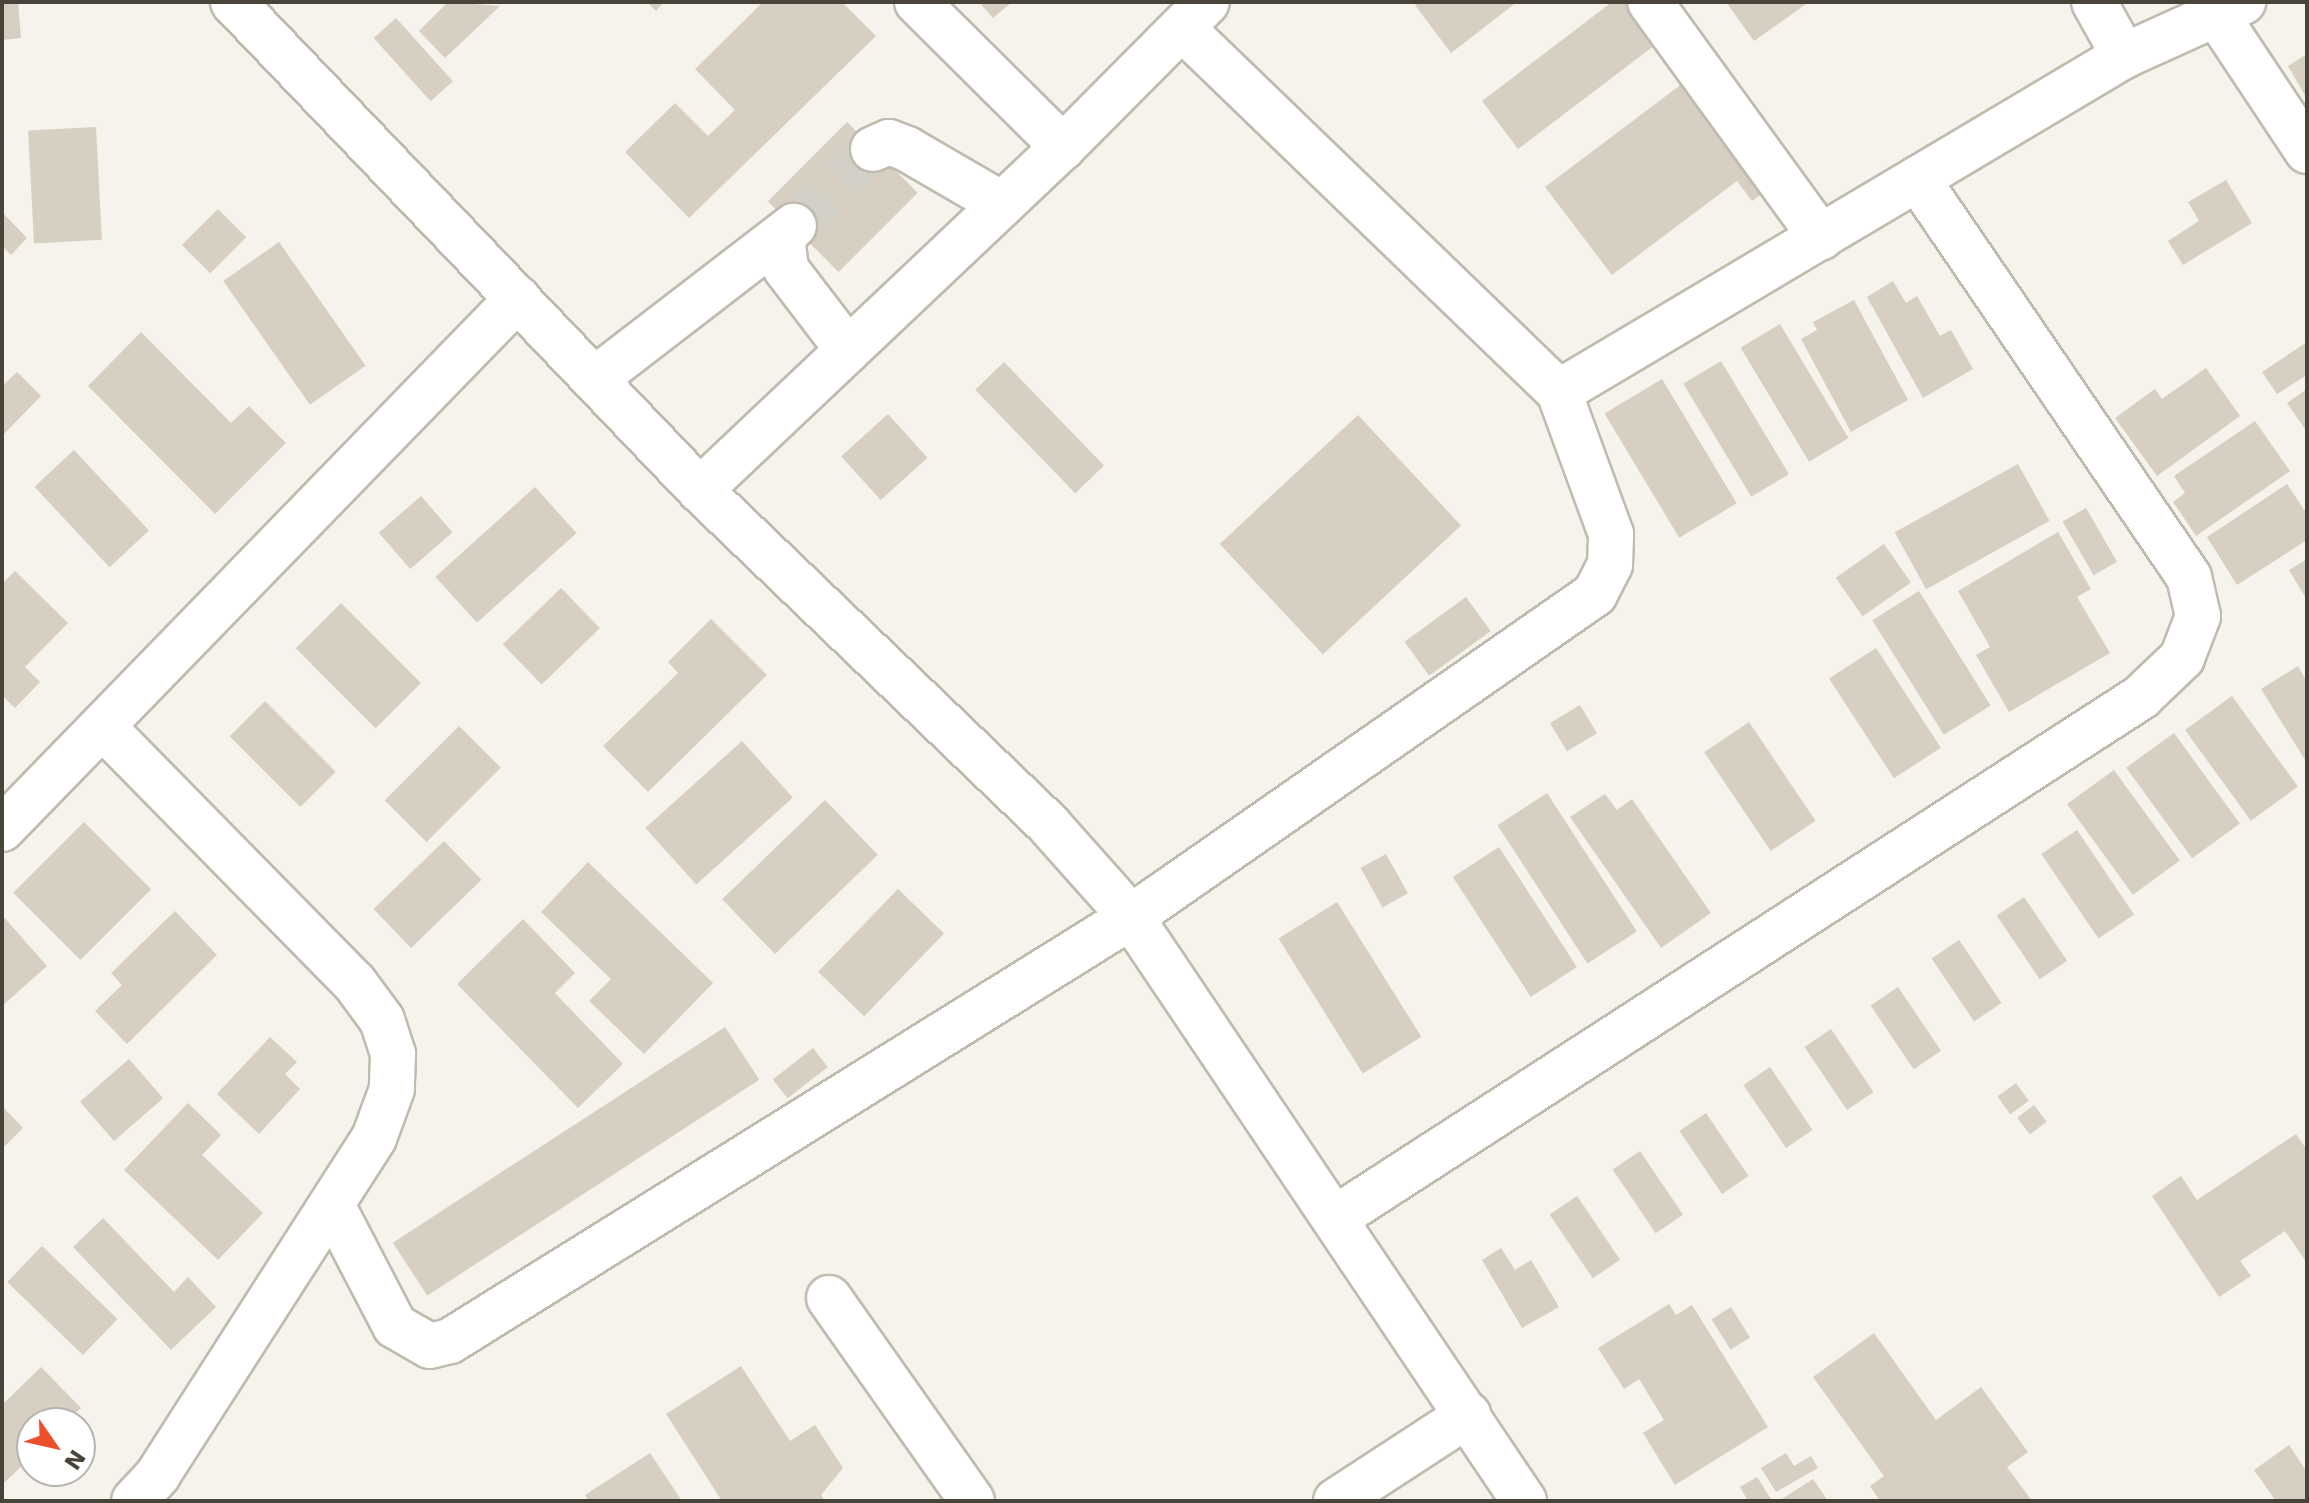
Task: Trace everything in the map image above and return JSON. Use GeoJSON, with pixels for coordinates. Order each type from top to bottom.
{"type":"FeatureCollection","features":[{"type":"Feature","properties":{"kind":"street"},"geometry":{"type":"LineString","coordinates":[[233,2],[700,490],[1050,826],[1131,917],[1337,1217],[1524,1501]]}},
{"type":"Feature","properties":{"kind":"street"},"geometry":{"type":"LineString","coordinates":[[917,2],[1063,147]]}},
{"type":"Feature","properties":{"kind":"street"},"geometry":{"type":"LineString","coordinates":[[1650,2],[1821,237]]}},
{"type":"Feature","properties":{"kind":"street"},"geometry":{"type":"LineString","coordinates":[[2094,2],[2124,56]]}},
{"type":"Feature","properties":{"kind":"street"},"geometry":{"type":"LineString","coordinates":[[1559,392],[2124,56],[2231,10],[2307,151]]}},
{"type":"Feature","properties":{"kind":"street"},"geometry":{"type":"LineString","coordinates":[[332,1205],[395,1326],[430,1346],[450,1341],[1131,917],[1566,619],[1595,594],[1610,565],[1611,534],[1559,392],[1195,15],[1063,147],[700,490]]}},
{"type":"Feature","properties":{"kind":"street"},"geometry":{"type":"LineString","coordinates":[[873,149],[889,142],[907,149],[1002,204]]}},
{"type":"Feature","properties":{"kind":"street"},"geometry":{"type":"LineString","coordinates":[[1337,1217],[2141,697],[2182,658],[2198,616],[2189,577],[1918,179]]}},
{"type":"Feature","properties":{"kind":"street"},"geometry":{"type":"LineString","coordinates":[[595,379],[788,231],[786,269],[848,350]]}},
{"type":"Feature","properties":{"kind":"street"},"geometry":{"type":"LineString","coordinates":[[2,829],[104,728],[518,298]]}},
{"type":"Feature","properties":{"kind":"street"},"geometry":{"type":"LineString","coordinates":[[104,728],[354,982],[382,1020],[393,1054],[392,1089],[374,1138],[158,1475],[134,1501]]}},
{"type":"Feature","properties":{"kind":"street"},"geometry":{"type":"LineString","coordinates":[[829,1298],[972,1501]]}},
{"type":"Feature","properties":{"kind":"street"},"geometry":{"type":"LineString","coordinates":[[1336,1501],[1468,1415]]}},
{"type":"Feature","properties":{"kind":"building"},"geometry":{"type":"Polygon","coordinates":[[[2,2],[18,2],[21,38],[2,40],[2,2]]]}},
{"type":"Feature","properties":{"kind":"building"},"geometry":{"type":"Polygon","coordinates":[[[448,2],[500,6],[445,58],[419,31],[448,2]]]}},
{"type":"Feature","properties":{"kind":"building"},"geometry":{"type":"Polygon","coordinates":[[[647,2],[664,2],[656,11],[647,2]]]}},
{"type":"Feature","properties":{"kind":"building"},"geometry":{"type":"Polygon","coordinates":[[[763,2],[842,2],[876,36],[689,218],[625,152],[675,103],[708,136],[735,110],[695,69],[763,2]]]}},
{"type":"Feature","properties":{"kind":"building"},"geometry":{"type":"Polygon","coordinates":[[[979,2],[1012,2],[993,18],[979,2]]]}},
{"type":"Feature","properties":{"kind":"building"},"geometry":{"type":"Polygon","coordinates":[[[1419,2],[1517,2],[1451,53],[1415,5],[1419,2]]]}},
{"type":"Feature","properties":{"kind":"building"},"geometry":{"type":"Polygon","coordinates":[[[1612,2],[1636,2],[1663,39],[1518,149],[1482,101],[1612,2]]]}},
{"type":"Feature","properties":{"kind":"building"},"geometry":{"type":"Polygon","coordinates":[[[1726,2],[1809,2],[1754,41],[1726,2]]]}},
{"type":"Feature","properties":{"kind":"building"},"geometry":{"type":"Polygon","coordinates":[[[396,18],[453,81],[431,101],[374,38],[396,18]]]}},
{"type":"Feature","properties":{"kind":"building"},"geometry":{"type":"Polygon","coordinates":[[[2307,54],[2307,99],[2288,66],[2307,54]]]}},
{"type":"Feature","properties":{"kind":"building"},"geometry":{"type":"Polygon","coordinates":[[[1695,74],[1777,183],[1752,201],[1737,181],[1612,275],[1545,187],[1695,74]]]}},
{"type":"Feature","properties":{"kind":"building"},"geometry":{"type":"Polygon","coordinates":[[[847,122],[918,193],[839,272],[768,201],[847,122]]]}},
{"type":"Feature","properties":{"kind":"building"},"geometry":{"type":"Polygon","coordinates":[[[96,127],[102,240],[34,243],[28,131],[96,127]]]}},
{"type":"Feature","properties":{"kind":"building"},"geometry":{"type":"Polygon","coordinates":[[[2226,180],[2252,223],[2183,265],[2168,241],[2199,221],[2188,202],[2226,180]]]}},
{"type":"Feature","properties":{"kind":"building"},"geometry":{"type":"Polygon","coordinates":[[[218,209],[246,237],[210,273],[182,245],[218,209]]]}},
{"type":"Feature","properties":{"kind":"building"},"geometry":{"type":"Polygon","coordinates":[[[2,212],[27,238],[11,255],[2,246],[2,212]]]}},
{"type":"Feature","properties":{"kind":"building"},"geometry":{"type":"Polygon","coordinates":[[[279,242],[366,366],[310,405],[223,281],[279,242]]]}},
{"type":"Feature","properties":{"kind":"building"},"geometry":{"type":"Polygon","coordinates":[[[1893,281],[1906,303],[1917,296],[1940,336],[1951,330],[1973,369],[1923,398],[1867,297],[1893,281]]]}},
{"type":"Feature","properties":{"kind":"building"},"geometry":{"type":"Polygon","coordinates":[[[1854,300],[1908,400],[1851,432],[1801,339],[1817,330],[1813,322],[1854,300]]]}},
{"type":"Feature","properties":{"kind":"building"},"geometry":{"type":"Polygon","coordinates":[[[1780,324],[1849,438],[1809,462],[1741,348],[1780,324]]]}},
{"type":"Feature","properties":{"kind":"building"},"geometry":{"type":"Polygon","coordinates":[[[141,332],[231,423],[249,406],[286,443],[215,514],[88,386],[141,332]]]}},
{"type":"Feature","properties":{"kind":"building"},"geometry":{"type":"Polygon","coordinates":[[[2307,342],[2307,375],[2277,394],[2262,372],[2307,342]]]}},
{"type":"Feature","properties":{"kind":"building"},"geometry":{"type":"Polygon","coordinates":[[[1721,361],[1789,474],[1751,497],[1683,384],[1721,361]]]}},
{"type":"Feature","properties":{"kind":"building"},"geometry":{"type":"Polygon","coordinates":[[[1004,362],[1104,466],[1075,493],[975,390],[1004,362]]]}},
{"type":"Feature","properties":{"kind":"building"},"geometry":{"type":"Polygon","coordinates":[[[2206,368],[2240,416],[2157,476],[2115,418],[2155,389],[2162,399],[2206,368]]]}},
{"type":"Feature","properties":{"kind":"building"},"geometry":{"type":"Polygon","coordinates":[[[17,372],[41,396],[2,436],[2,386],[17,372]]]}},
{"type":"Feature","properties":{"kind":"building"},"geometry":{"type":"Polygon","coordinates":[[[1662,379],[1737,503],[1679,538],[1605,414],[1662,379]]]}},
{"type":"Feature","properties":{"kind":"building"},"geometry":{"type":"Polygon","coordinates":[[[2307,389],[2307,432],[2287,403],[2307,389]]]}},
{"type":"Feature","properties":{"kind":"building"},"geometry":{"type":"Polygon","coordinates":[[[888,414],[927,458],[881,500],[841,456],[888,414]]]}},
{"type":"Feature","properties":{"kind":"building"},"geometry":{"type":"Polygon","coordinates":[[[1358,415],[1461,525],[1323,654],[1220,544],[1358,415]]]}},
{"type":"Feature","properties":{"kind":"building"},"geometry":{"type":"Polygon","coordinates":[[[2255,421],[2290,471],[2196,536],[2173,502],[2185,493],[2174,476],[2255,421]]]}},
{"type":"Feature","properties":{"kind":"building"},"geometry":{"type":"Polygon","coordinates":[[[74,450],[149,530],[110,567],[35,487],[74,450]]]}},
{"type":"Feature","properties":{"kind":"building"},"geometry":{"type":"Polygon","coordinates":[[[2018,464],[2050,521],[1926,589],[1895,532],[2018,464]]]}},
{"type":"Feature","properties":{"kind":"building"},"geometry":{"type":"Polygon","coordinates":[[[2287,484],[2307,514],[2307,540],[2237,585],[2207,537],[2287,484]]]}},
{"type":"Feature","properties":{"kind":"building"},"geometry":{"type":"Polygon","coordinates":[[[535,487],[576,533],[477,623],[435,577],[535,487]]]}},
{"type":"Feature","properties":{"kind":"building"},"geometry":{"type":"Polygon","coordinates":[[[421,496],[452,532],[410,569],[379,533],[421,496]]]}},
{"type":"Feature","properties":{"kind":"building"},"geometry":{"type":"Polygon","coordinates":[[[2086,508],[2117,562],[2094,575],[2063,522],[2086,508]]]}},
{"type":"Feature","properties":{"kind":"building"},"geometry":{"type":"Polygon","coordinates":[[[2058,532],[2091,589],[2077,597],[2110,653],[2009,712],[1976,655],[1990,647],[1958,591],[2058,532]]]}},
{"type":"Feature","properties":{"kind":"building"},"geometry":{"type":"Polygon","coordinates":[[[1884,544],[1911,583],[1863,616],[1836,578],[1884,544]]]}},
{"type":"Feature","properties":{"kind":"building"},"geometry":{"type":"Polygon","coordinates":[[[2307,559],[2307,600],[2289,570],[2307,559]]]}},
{"type":"Feature","properties":{"kind":"building"},"geometry":{"type":"Polygon","coordinates":[[[15,571],[68,623],[25,667],[40,682],[15,708],[2,695],[2,584],[15,571]]]}},
{"type":"Feature","properties":{"kind":"building"},"geometry":{"type":"Polygon","coordinates":[[[561,588],[600,628],[542,685],[503,644],[561,588]]]}},
{"type":"Feature","properties":{"kind":"building"},"geometry":{"type":"Polygon","coordinates":[[[1919,591],[1991,705],[1944,735],[1872,620],[1919,591]]]}},
{"type":"Feature","properties":{"kind":"building"},"geometry":{"type":"Polygon","coordinates":[[[1466,597],[1491,631],[1429,676],[1405,642],[1466,597]]]}},
{"type":"Feature","properties":{"kind":"building"},"geometry":{"type":"Polygon","coordinates":[[[341,603],[421,683],[376,728],[296,648],[341,603]]]}},
{"type":"Feature","properties":{"kind":"building"},"geometry":{"type":"Polygon","coordinates":[[[711,619],[767,675],[648,792],[603,746],[678,673],[668,662],[711,619]]]}},
{"type":"Feature","properties":{"kind":"building"},"geometry":{"type":"Polygon","coordinates":[[[1876,648],[1941,748],[1894,778],[1829,678],[1876,648]]]}},
{"type":"Feature","properties":{"kind":"building"},"geometry":{"type":"Polygon","coordinates":[[[2298,666],[2307,682],[2307,763],[2261,689],[2298,666]]]}},
{"type":"Feature","properties":{"kind":"building"},"geometry":{"type":"Polygon","coordinates":[[[2232,696],[2298,787],[2251,821],[2185,730],[2232,696]]]}},
{"type":"Feature","properties":{"kind":"building"},"geometry":{"type":"Polygon","coordinates":[[[265,701],[336,772],[300,807],[230,736],[265,701]]]}},
{"type":"Feature","properties":{"kind":"building"},"geometry":{"type":"Polygon","coordinates":[[[1580,705],[1597,733],[1567,751],[1550,723],[1580,705]]]}},
{"type":"Feature","properties":{"kind":"building"},"geometry":{"type":"Polygon","coordinates":[[[1749,722],[1816,821],[1771,851],[1704,752],[1749,722]]]}},
{"type":"Feature","properties":{"kind":"building"},"geometry":{"type":"Polygon","coordinates":[[[459,726],[501,768],[426,842],[385,800],[459,726]]]}},
{"type":"Feature","properties":{"kind":"building"},"geometry":{"type":"Polygon","coordinates":[[[2174,733],[2240,824],[2192,858],[2126,768],[2174,733]]]}},
{"type":"Feature","properties":{"kind":"building"},"geometry":{"type":"Polygon","coordinates":[[[742,741],[793,797],[696,884],[645,828],[742,741]]]}},
{"type":"Feature","properties":{"kind":"building"},"geometry":{"type":"Polygon","coordinates":[[[2114,770],[2180,861],[2133,895],[2067,804],[2114,770]]]}},
{"type":"Feature","properties":{"kind":"building"},"geometry":{"type":"Polygon","coordinates":[[[1547,793],[1637,931],[1587,964],[1498,825],[1547,793]]]}},
{"type":"Feature","properties":{"kind":"building"},"geometry":{"type":"Polygon","coordinates":[[[1605,794],[1617,810],[1632,799],[1711,913],[1661,948],[1570,817],[1605,794]]]}},
{"type":"Feature","properties":{"kind":"building"},"geometry":{"type":"Polygon","coordinates":[[[825,800],[878,855],[775,954],[722,899],[825,800]]]}},
{"type":"Feature","properties":{"kind":"building"},"geometry":{"type":"Polygon","coordinates":[[[84,822],[151,889],[80,960],[13,893],[84,822]]]}},
{"type":"Feature","properties":{"kind":"building"},"geometry":{"type":"Polygon","coordinates":[[[2077,830],[2134,915],[2098,939],[2041,854],[2077,830]]]}},
{"type":"Feature","properties":{"kind":"building"},"geometry":{"type":"Polygon","coordinates":[[[444,841],[482,880],[411,948],[374,909],[444,841]]]}},
{"type":"Feature","properties":{"kind":"building"},"geometry":{"type":"Polygon","coordinates":[[[1499,847],[1577,967],[1531,997],[1453,877],[1499,847]]]}},
{"type":"Feature","properties":{"kind":"building"},"geometry":{"type":"Polygon","coordinates":[[[1386,854],[1408,893],[1382,907],[1361,868],[1386,854]]]}},
{"type":"Feature","properties":{"kind":"building"},"geometry":{"type":"Polygon","coordinates":[[[588,862],[713,983],[644,1054],[589,1001],[611,979],[541,912],[588,862]]]}},
{"type":"Feature","properties":{"kind":"building"},"geometry":{"type":"Polygon","coordinates":[[[898,889],[944,933],[864,1016],[818,972],[898,889]]]}},
{"type":"Feature","properties":{"kind":"building"},"geometry":{"type":"Polygon","coordinates":[[[2024,897],[2067,961],[2040,979],[1997,915],[2024,897]]]}},
{"type":"Feature","properties":{"kind":"building"},"geometry":{"type":"Polygon","coordinates":[[[1337,902],[1421,1037],[1363,1073],[1278,939],[1337,902]]]}},
{"type":"Feature","properties":{"kind":"building"},"geometry":{"type":"Polygon","coordinates":[[[175,911],[217,955],[127,1044],[95,1011],[122,985],[111,973],[175,911]]]}},
{"type":"Feature","properties":{"kind":"building"},"geometry":{"type":"Polygon","coordinates":[[[2,915],[47,966],[2,1006],[2,915]]]}},
{"type":"Feature","properties":{"kind":"building"},"geometry":{"type":"Polygon","coordinates":[[[523,919],[575,973],[555,993],[623,1064],[578,1108],[457,984],[523,919]]]}},
{"type":"Feature","properties":{"kind":"building"},"geometry":{"type":"Polygon","coordinates":[[[1959,940],[2001,1003],[1974,1021],[1932,958],[1959,940]]]}},
{"type":"Feature","properties":{"kind":"building"},"geometry":{"type":"Polygon","coordinates":[[[1898,987],[1941,1051],[1914,1069],[1871,1005],[1898,987]]]}},
{"type":"Feature","properties":{"kind":"building"},"geometry":{"type":"Polygon","coordinates":[[[725,1027],[759,1080],[427,1296],[393,1243],[725,1027]]]}},
{"type":"Feature","properties":{"kind":"building"},"geometry":{"type":"Polygon","coordinates":[[[1831,1029],[1873,1092],[1847,1110],[1804,1047],[1831,1029]]]}},
{"type":"Feature","properties":{"kind":"building"},"geometry":{"type":"Polygon","coordinates":[[[270,1037],[297,1062],[285,1074],[300,1089],[259,1134],[217,1094],[270,1037]]]}},
{"type":"Feature","properties":{"kind":"building"},"geometry":{"type":"Polygon","coordinates":[[[813,1048],[828,1067],[788,1098],[773,1079],[813,1048]]]}},
{"type":"Feature","properties":{"kind":"building"},"geometry":{"type":"Polygon","coordinates":[[[129,1059],[163,1098],[114,1141],[80,1102],[129,1059]]]}},
{"type":"Feature","properties":{"kind":"building"},"geometry":{"type":"Polygon","coordinates":[[[1770,1067],[1812,1130],[1786,1148],[1743,1085],[1770,1067]]]}},
{"type":"Feature","properties":{"kind":"building"},"geometry":{"type":"Polygon","coordinates":[[[2016,1083],[2029,1101],[2010,1114],[1997,1097],[2016,1083]]]}},
{"type":"Feature","properties":{"kind":"building"},"geometry":{"type":"Polygon","coordinates":[[[188,1103],[221,1135],[202,1155],[263,1213],[218,1260],[124,1170],[188,1103]]]}},
{"type":"Feature","properties":{"kind":"building"},"geometry":{"type":"Polygon","coordinates":[[[2034,1105],[2047,1122],[2030,1134],[2017,1118],[2034,1105]]]}},
{"type":"Feature","properties":{"kind":"building"},"geometry":{"type":"Polygon","coordinates":[[[2,1106],[23,1128],[2,1149],[2,1106]]]}},
{"type":"Feature","properties":{"kind":"building"},"geometry":{"type":"Polygon","coordinates":[[[1706,1113],[1748,1176],[1722,1194],[1679,1131],[1706,1113]]]}},
{"type":"Feature","properties":{"kind":"building"},"geometry":{"type":"Polygon","coordinates":[[[2296,1134],[2307,1150],[2307,1263],[2285,1231],[2240,1261],[2251,1276],[2219,1297],[2152,1196],[2181,1176],[2197,1200],[2296,1134]]]}},
{"type":"Feature","properties":{"kind":"building"},"geometry":{"type":"Polygon","coordinates":[[[1640,1151],[1683,1215],[1656,1233],[1613,1169],[1640,1151]]]}},
{"type":"Feature","properties":{"kind":"building"},"geometry":{"type":"Polygon","coordinates":[[[1577,1196],[1620,1260],[1593,1278],[1550,1214],[1577,1196]]]}},
{"type":"Feature","properties":{"kind":"building"},"geometry":{"type":"Polygon","coordinates":[[[103,1218],[174,1292],[188,1277],[216,1307],[171,1350],[73,1247],[103,1218]]]}},
{"type":"Feature","properties":{"kind":"building"},"geometry":{"type":"Polygon","coordinates":[[[42,1246],[118,1319],[83,1355],[7,1282],[42,1246]]]}},
{"type":"Feature","properties":{"kind":"building"},"geometry":{"type":"Polygon","coordinates":[[[1501,1248],[1515,1270],[1531,1260],[1559,1307],[1522,1328],[1482,1260],[1501,1248]]]}},
{"type":"Feature","properties":{"kind":"building"},"geometry":{"type":"Polygon","coordinates":[[[1669,1304],[1676,1315],[1692,1305],[1768,1427],[1675,1485],[1643,1433],[1664,1420],[1639,1379],[1624,1389],[1598,1348],[1669,1304]]]}},
{"type":"Feature","properties":{"kind":"building"},"geometry":{"type":"Polygon","coordinates":[[[1731,1307],[1750,1338],[1731,1350],[1711,1319],[1731,1307]]]}},
{"type":"Feature","properties":{"kind":"building"},"geometry":{"type":"Polygon","coordinates":[[[1874,1333],[1936,1420],[1981,1387],[2028,1452],[2007,1467],[2032,1501],[1880,1501],[1870,1486],[1884,1476],[1813,1377],[1874,1333]]]}},
{"type":"Feature","properties":{"kind":"building"},"geometry":{"type":"Polygon","coordinates":[[[741,1366],[790,1441],[815,1425],[843,1468],[821,1495],[825,1501],[722,1501],[666,1414],[741,1366]]]}},
{"type":"Feature","properties":{"kind":"building"},"geometry":{"type":"Polygon","coordinates":[[[41,1367],[80,1407],[16,1407],[16,1471],[2,1485],[2,1405],[41,1367]]]}},
{"type":"Feature","properties":{"kind":"building"},"geometry":{"type":"Polygon","coordinates":[[[2289,1445],[2307,1472],[2307,1501],[2276,1501],[2254,1470],[2289,1445]]]}},
{"type":"Feature","properties":{"kind":"building"},"geometry":{"type":"Polygon","coordinates":[[[650,1453],[682,1501],[589,1501],[585,1495],[650,1453]]]}},
{"type":"Feature","properties":{"kind":"building"},"geometry":{"type":"Polygon","coordinates":[[[1786,1453],[1794,1466],[1811,1456],[1818,1468],[1776,1492],[1761,1468],[1786,1453]]]}},
{"type":"Feature","properties":{"kind":"building"},"geometry":{"type":"Polygon","coordinates":[[[1757,1477],[1771,1499],[1768,1501],[1748,1501],[1740,1487],[1757,1477]]]}},
{"type":"Feature","properties":{"kind":"building"},"geometry":{"type":"Polygon","coordinates":[[[1813,1479],[1828,1501],[1783,1501],[1782,1499],[1813,1479]]]}},
{"type":"Feature","properties":{"kind":"tunnel"},"geometry":{"type":"LineString","coordinates":[[794,226],[873,149]]}}]}
